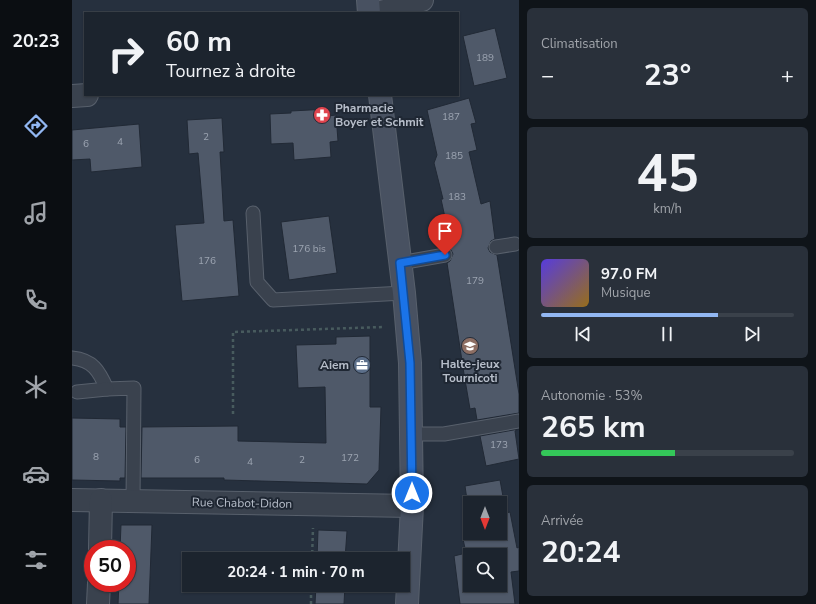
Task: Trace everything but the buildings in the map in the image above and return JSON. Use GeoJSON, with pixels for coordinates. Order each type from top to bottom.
{"type":"FeatureCollection","features":[{"type":"Feature","properties":{"kind":"main road"},"geometry":{"type":"LineString","coordinates":[[368,0],[369,12]]}},
{"type":"Feature","properties":{"kind":"main road"},"geometry":{"type":"LineString","coordinates":[[380,96],[404,293],[410,363],[412,506],[407,604]]}},
{"type":"Feature","properties":{"kind":"street"},"geometry":{"type":"LineString","coordinates":[[381,12],[422,0]]}},
{"type":"Feature","properties":{"kind":"street"},"geometry":{"type":"LineString","coordinates":[[72,96],[84,95]]}},
{"type":"Feature","properties":{"kind":"street","name":"Rue Chabot-Didon"},"geometry":{"type":"LineString","coordinates":[[72,500],[412,506]]}},
{"type":"Feature","properties":{"kind":"street"},"geometry":{"type":"LineString","coordinates":[[100,540],[101,500]]}},
{"type":"Feature","properties":{"kind":"street"},"geometry":{"type":"LineString","coordinates":[[98,604],[99,592]]}},
{"type":"Feature","properties":{"kind":"lane"},"geometry":{"type":"LineString","coordinates":[[253,213],[257,282],[273,300],[404,293]]}},
{"type":"Feature","properties":{"kind":"lane"},"geometry":{"type":"LineString","coordinates":[[496,247],[515,244]]}},
{"type":"Feature","properties":{"kind":"lane"},"geometry":{"type":"LineString","coordinates":[[400,263],[445,255]]}},
{"type":"Feature","properties":{"kind":"lane"},"geometry":{"type":"LineString","coordinates":[[72,358],[84,359],[99,372],[107,389]]}},
{"type":"Feature","properties":{"kind":"lane"},"geometry":{"type":"LineString","coordinates":[[77,392],[134,388],[132,501]]}},
{"type":"Feature","properties":{"kind":"lane"},"geometry":{"type":"LineString","coordinates":[[411,434],[444,434],[519,421]]}},
{"type":"Feature","properties":{"kind":"path"},"geometry":{"type":"LineString","coordinates":[[233,414],[233,332],[407,326]]}},
{"type":"Feature","properties":{"kind":"path"},"geometry":{"type":"LineString","coordinates":[[312,552],[314,505]]}},
{"type":"Feature","properties":{"kind":"path"},"geometry":{"type":"LineString","coordinates":[[311,592],[311,604]]}},
{"type":"Feature","properties":{"kind":"place","name":"Pharmacie Boyer et Schmit"},"geometry":{"type":"Point","coordinates":[322,115]}},
{"type":"Feature","properties":{"kind":"place","name":"Halte-jeux Tournicoti"},"geometry":{"type":"Point","coordinates":[470,346]}},
{"type":"Feature","properties":{"kind":"place","name":"Aiem"},"geometry":{"type":"Point","coordinates":[362,365]}},
{"type":"Feature","properties":{"kind":"route"},"geometry":{"type":"LineString","coordinates":[[412,493],[412,410],[410,363],[400,263],[445,255]]}}]}
